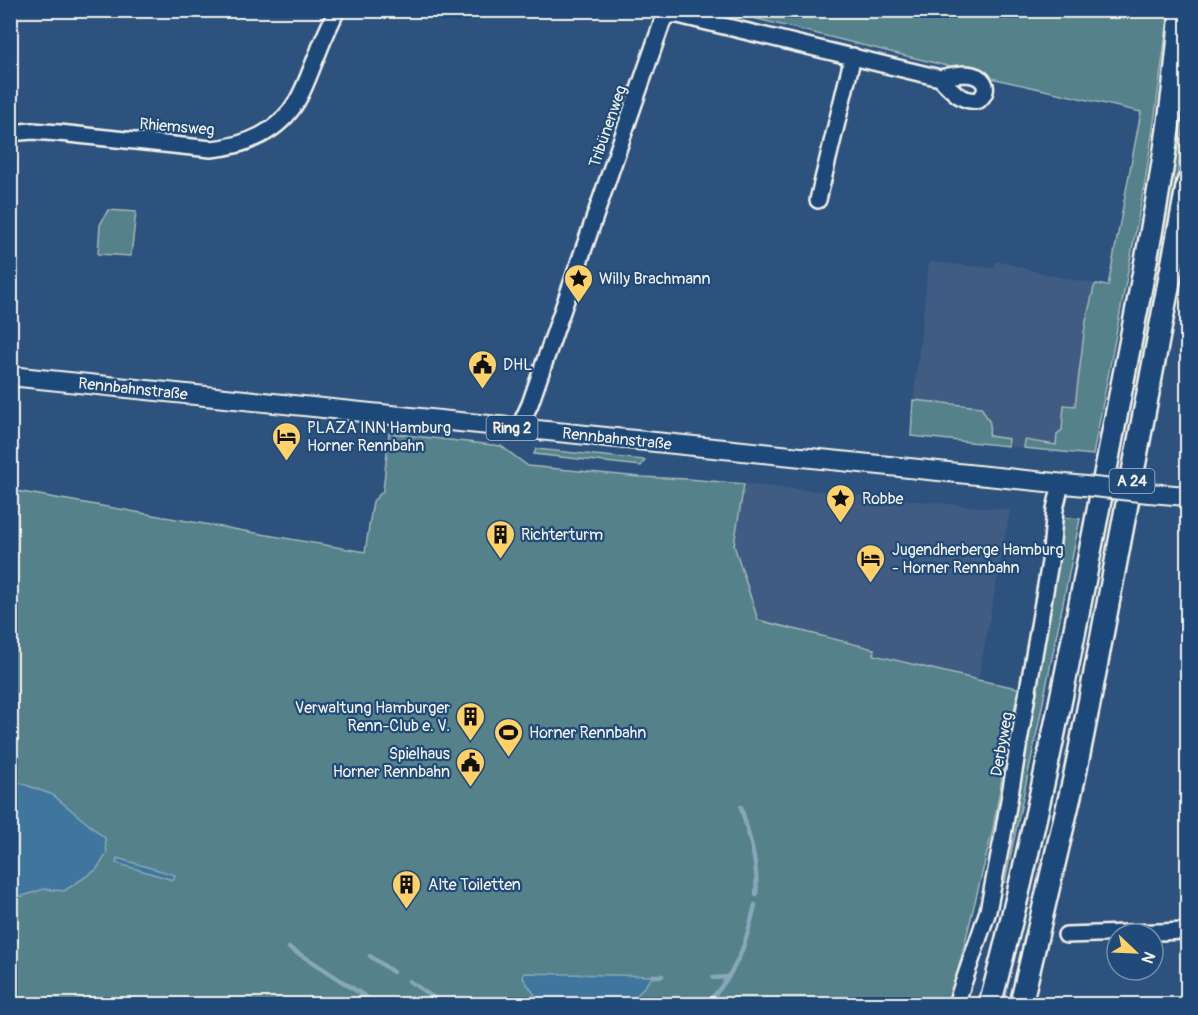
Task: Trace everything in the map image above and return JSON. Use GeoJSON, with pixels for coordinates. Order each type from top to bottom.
{"type":"FeatureCollection","features":[{"type":"Feature","properties":{"kind":"highway","name":"A 24"},"geometry":{"type":"LineString","coordinates":[[990,1005],[1048,767],[1094,532],[1160,183],[1179,45],[1181,10]]}},
{"type":"Feature","properties":{"kind":"highway","name":"A 24"},"geometry":{"type":"LineString","coordinates":[[1021,1005],[1089,704],[1188,182]]}},
{"type":"Feature","properties":{"kind":"main road","name":"Rennbahnstraße"},"geometry":{"type":"LineString","coordinates":[[10,376],[1188,496]]}},
{"type":"Feature","properties":{"kind":"street","name":"Rhiemsweg"},"geometry":{"type":"LineString","coordinates":[[10,134],[32,131],[59,133],[211,149],[243,143],[277,125],[296,102],[305,87],[337,10]]}},
{"type":"Feature","properties":{"kind":"street","name":"Tribünenweg"},"geometry":{"type":"LineString","coordinates":[[519,428],[530,404],[663,20],[669,15],[678,15],[940,78]]}},
{"type":"Feature","properties":{"kind":"street"},"geometry":{"type":"LineString","coordinates":[[818,200],[853,56]]}},
{"type":"Feature","properties":{"kind":"street","name":"Derbyweg"},"geometry":{"type":"LineString","coordinates":[[956,1005],[988,911],[1050,562],[1061,484]]}},
{"type":"Feature","properties":{"kind":"street"},"geometry":{"type":"LineString","coordinates":[[1066,935],[1188,931]]}},
{"type":"Feature","properties":{"kind":"shaded area"},"geometry":{"type":"Polygon","coordinates":[[[996,261],[1096,284],[1068,453],[911,436],[930,262],[994,268],[996,261]]]}},
{"type":"Feature","properties":{"kind":"shaded area","name":"Jugendherberge Hamburg - Horner Rennbahn"},"geometry":{"type":"Polygon","coordinates":[[[744,484],[1010,510],[978,680],[873,655],[873,649],[757,620],[734,545],[744,484]]]}},
{"type":"Feature","properties":{"kind":"shaded area"},"geometry":{"type":"Polygon","coordinates":[[[10,779],[53,795],[105,838],[107,854],[96,870],[64,891],[44,889],[11,898],[10,779]]]}},
{"type":"Feature","properties":{"kind":"shaded area"},"geometry":{"type":"Polygon","coordinates":[[[117,858],[175,875],[173,880],[116,863],[117,858]]]}},
{"type":"Feature","properties":{"kind":"shaded area"},"geometry":{"type":"Polygon","coordinates":[[[524,973],[653,976],[630,1004],[541,1004],[523,978],[524,973]]]}},
{"type":"Feature","properties":{"kind":"green space"},"geometry":{"type":"Polygon","coordinates":[[[725,11],[1169,11],[1145,182],[1093,455],[1024,448],[1025,440],[1056,445],[1057,434],[1062,430],[1064,405],[1075,406],[1085,326],[1094,287],[1096,284],[1108,286],[1141,112],[991,78],[977,67],[947,66],[725,11]]]}},
{"type":"Feature","properties":{"kind":"green space"},"geometry":{"type":"Polygon","coordinates":[[[1187,48],[1187,104],[1169,239],[1139,390],[1130,388],[1187,48]]]}},
{"type":"Feature","properties":{"kind":"green space"},"geometry":{"type":"Polygon","coordinates":[[[108,210],[136,212],[131,256],[98,254],[100,225],[108,210]]]}},
{"type":"Feature","properties":{"kind":"green space"},"geometry":{"type":"Polygon","coordinates":[[[913,400],[981,407],[990,423],[989,436],[1009,439],[1008,446],[911,436],[913,400]]]}},
{"type":"Feature","properties":{"kind":"green space","name":"Horner Rennbahn"},"geometry":{"type":"Polygon","coordinates":[[[389,433],[501,446],[528,466],[744,484],[734,545],[758,620],[874,649],[874,655],[1018,688],[993,829],[952,995],[945,1004],[11,1004],[10,490],[365,552],[373,501],[383,491],[389,433]]]}},
{"type":"Feature","properties":{"kind":"green space"},"geometry":{"type":"Polygon","coordinates":[[[536,449],[645,460],[641,466],[534,454],[536,449]]]}},
{"type":"Feature","properties":{"kind":"green space"},"geometry":{"type":"Polygon","coordinates":[[[1060,517],[1080,519],[1005,882],[998,883],[1060,517]]]}},
{"type":"Feature","properties":{"kind":"waterway"},"geometry":{"type":"LineString","coordinates":[[741,807],[755,862],[756,895]]}},
{"type":"Feature","properties":{"kind":"waterway"},"geometry":{"type":"LineString","coordinates":[[711,999],[728,977],[740,955],[755,905]]}},
{"type":"Feature","properties":{"kind":"waterway"},"geometry":{"type":"LineString","coordinates":[[289,948],[375,1003]]}},
{"type":"Feature","properties":{"kind":"waterway"},"geometry":{"type":"LineString","coordinates":[[370,956],[393,972]]}},
{"type":"Feature","properties":{"kind":"waterway"},"geometry":{"type":"LineString","coordinates":[[653,976],[662,976]]}},
{"type":"Feature","properties":{"kind":"waterway"},"geometry":{"type":"LineString","coordinates":[[713,978],[729,977]]}},
{"type":"Feature","properties":{"kind":"waterway"},"geometry":{"type":"LineString","coordinates":[[409,981],[443,1004]]}},
{"type":"Feature","properties":{"kind":"place","name":"Willy Brachmann"},"geometry":{"type":"Point","coordinates":[578,304]}},
{"type":"Feature","properties":{"kind":"place","name":"DHL"},"geometry":{"type":"Point","coordinates":[482,390]}},
{"type":"Feature","properties":{"kind":"place","name":"PLAZA INN Hamburg Horner Rennbahn"},"geometry":{"type":"Point","coordinates":[286,462]}},
{"type":"Feature","properties":{"kind":"place","name":"Robbe"},"geometry":{"type":"Point","coordinates":[841,524]}},
{"type":"Feature","properties":{"kind":"place","name":"Richterturm"},"geometry":{"type":"Point","coordinates":[500,560]}},
{"type":"Feature","properties":{"kind":"place","name":"Jugendherberge Hamburg - Horner Rennbahn"},"geometry":{"type":"Point","coordinates":[871,584]}},
{"type":"Feature","properties":{"kind":"place","name":"Verwaltung Hamburger Renn-Club e. V."},"geometry":{"type":"Point","coordinates":[471,742]}},
{"type":"Feature","properties":{"kind":"place","name":"Horner Rennbahn"},"geometry":{"type":"Point","coordinates":[508,758]}},
{"type":"Feature","properties":{"kind":"place","name":"Spielhaus Horner Rennbahn"},"geometry":{"type":"Point","coordinates":[471,788]}},
{"type":"Feature","properties":{"kind":"place","name":"Alte Toiletten"},"geometry":{"type":"Point","coordinates":[407,910]}}]}
